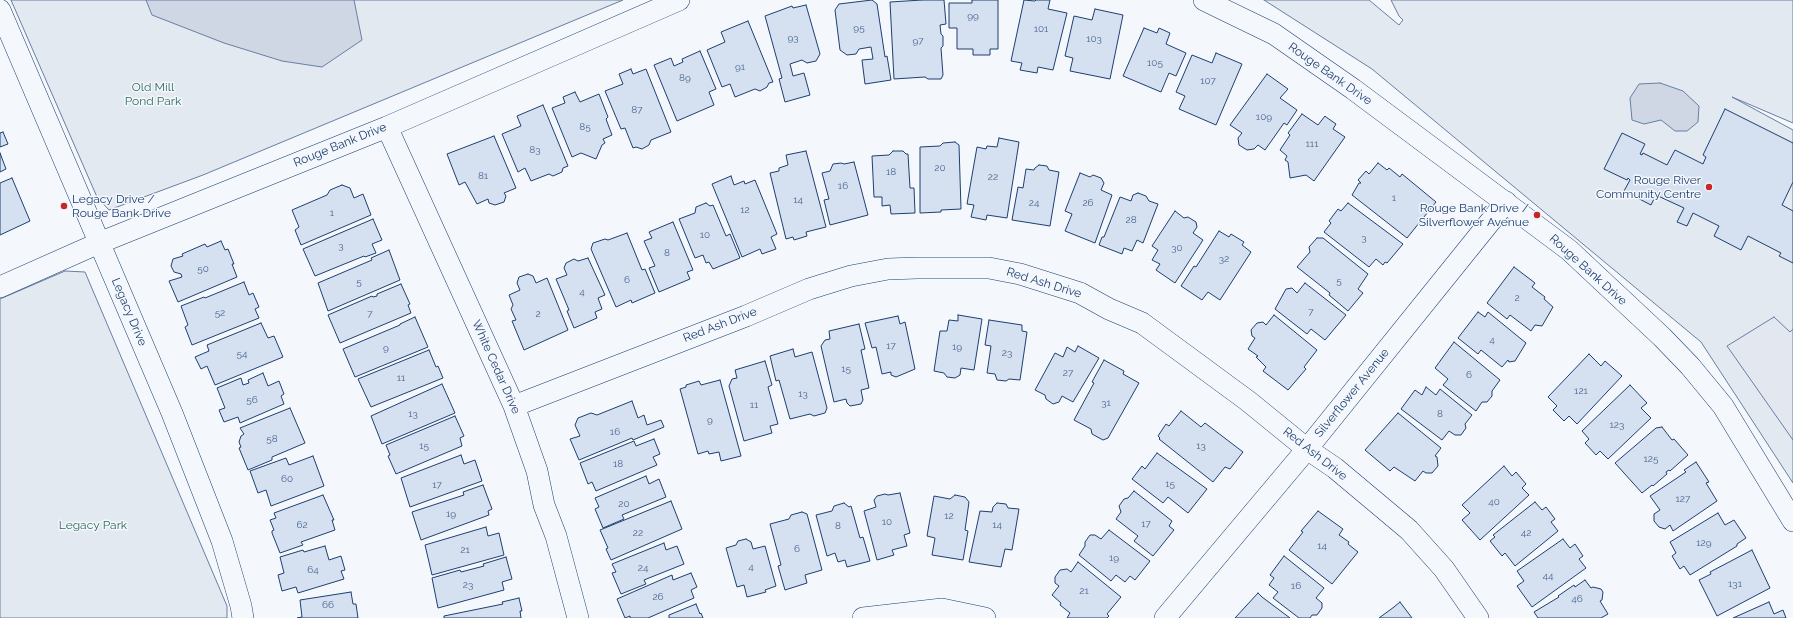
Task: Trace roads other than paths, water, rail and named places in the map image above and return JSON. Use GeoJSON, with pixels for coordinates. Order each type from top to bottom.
{"type":"FeatureCollection","features":[{"type":"Feature","properties":{"kind":"street","name":"Rouge Bank Drive"},"geometry":{"type":"LineString","coordinates":[[0,286],[99,243],[387,126],[678,0]]}},
{"type":"Feature","properties":{"kind":"street","name":"Rouge Bank Drive"},"geometry":{"type":"LineString","coordinates":[[1204,0],[1274,34],[1353,89],[1506,202],[1568,250],[1662,337],[1690,366],[1723,406],[1793,521]]}},
{"type":"Feature","properties":{"kind":"street","name":"Legacy Drive"},"geometry":{"type":"LineString","coordinates":[[0,10],[172,413],[222,541],[241,606],[243,618]]}},
{"type":"Feature","properties":{"kind":"street","name":"White Cedar Drive"},"geometry":{"type":"LineString","coordinates":[[387,126],[514,406],[537,471],[544,505],[556,536],[578,618]]}},
{"type":"Feature","properties":{"kind":"street","name":"Silverflower Avenue"},"geometry":{"type":"LineString","coordinates":[[1165,618],[1307,449],[1506,202]]}},
{"type":"Feature","properties":{"kind":"street","name":"Red Ash Drive"},"geometry":{"type":"LineString","coordinates":[[514,406],[746,316],[809,289],[851,276],[888,269],[989,268],[1020,274],[1080,293],[1109,309],[1142,323],[1248,401],[1307,449],[1335,468],[1409,530],[1444,569],[1478,618]]}},
{"type":"Feature","properties":{"kind":"street"},"geometry":{"type":"LineString","coordinates":[[863,618],[942,609],[985,618]]}},
{"type":"Feature","properties":{"kind":"place","name":"Rouge River Community Centre"},"geometry":{"type":"Point","coordinates":[1709,187]}},
{"type":"Feature","properties":{"kind":"place","name":"Legacy Drive / Rouge Bank Drive"},"geometry":{"type":"Point","coordinates":[64,206]}},
{"type":"Feature","properties":{"kind":"place","name":"Rouge Bank Drive / Silverflower Avenue"},"geometry":{"type":"Point","coordinates":[1537,215]}},
{"type":"Feature","properties":{"kind":"park label","name":"Old Mill Pond Park"},"geometry":{"type":"Point","coordinates":[153,94]}},
{"type":"Feature","properties":{"kind":"park label","name":"Legacy Park"},"geometry":{"type":"Point","coordinates":[93,525]}}]}
